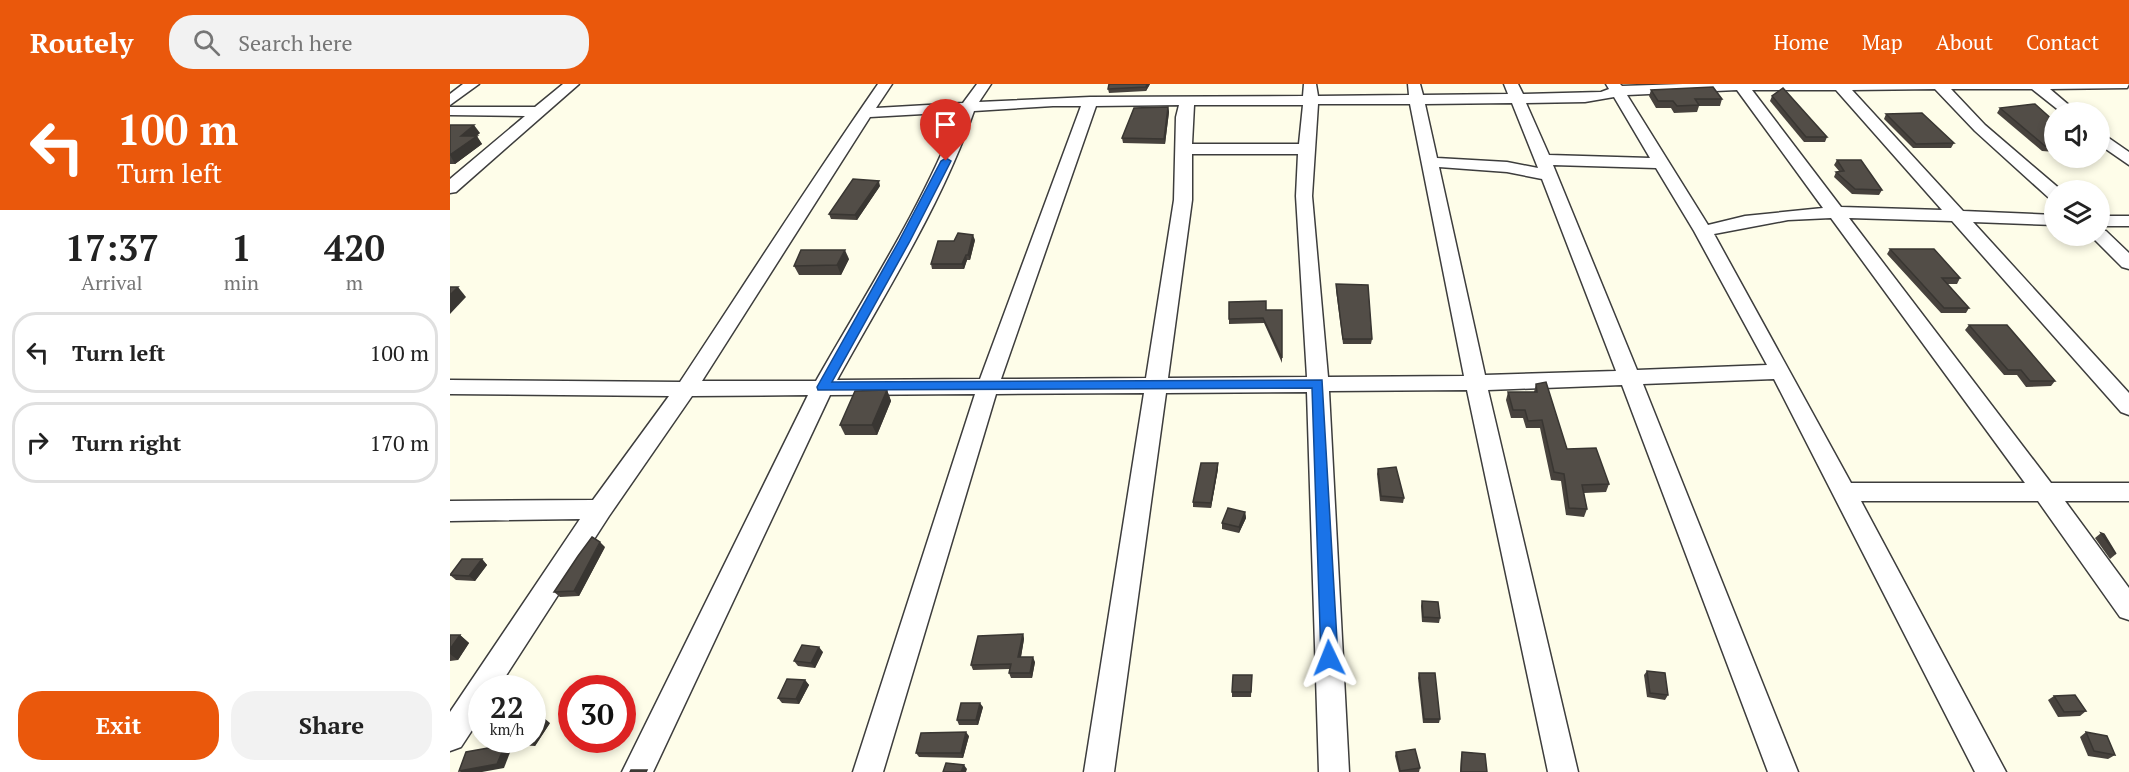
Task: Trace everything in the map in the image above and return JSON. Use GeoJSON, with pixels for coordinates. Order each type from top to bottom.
{"type":"FeatureCollection","features":[{"type":"Feature","properties":{"kind":"street"},"geometry":{"type":"LineString","coordinates":[[450,101],[472,84]]}},
{"type":"Feature","properties":{"kind":"street"},"geometry":{"type":"LineString","coordinates":[[450,188],[572,84]]}},
{"type":"Feature","properties":{"kind":"street"},"geometry":{"type":"LineString","coordinates":[[491,675],[600,509],[686,389],[791,229],[814,188],[868,113],[885,84]]}},
{"type":"Feature","properties":{"kind":"street"},"geometry":{"type":"LineString","coordinates":[[637,772],[823,387],[926,202],[956,140],[968,107],[984,84]]}},
{"type":"Feature","properties":{"kind":"street"},"geometry":{"type":"LineString","coordinates":[[868,113],[1053,102],[1087,93],[1196,95],[1513,90],[1585,98],[1603,96],[1615,87],[2127,84]]}},
{"type":"Feature","properties":{"kind":"street"},"geometry":{"type":"LineString","coordinates":[[1741,85],[2045,492],[2129,609]]}},
{"type":"Feature","properties":{"kind":"street"},"geometry":{"type":"LineString","coordinates":[[1840,85],[2129,407]]}},
{"type":"Feature","properties":{"kind":"street"},"geometry":{"type":"LineString","coordinates":[[1939,85],[1980,128],[2044,184]]}},
{"type":"Feature","properties":{"kind":"street"},"geometry":{"type":"LineString","coordinates":[[2036,86],[2057,102]]}},
{"type":"Feature","properties":{"kind":"street"},"geometry":{"type":"LineString","coordinates":[[1615,87],[1703,231],[1845,492],[1991,772]]}},
{"type":"Feature","properties":{"kind":"street"},"geometry":{"type":"LineString","coordinates":[[1513,90],[1629,378],[1783,772]]}},
{"type":"Feature","properties":{"kind":"street"},"geometry":{"type":"LineString","coordinates":[[1415,91],[1476,383],[1563,772]]}},
{"type":"Feature","properties":{"kind":"street"},"geometry":{"type":"LineString","coordinates":[[1311,92],[1308,149],[1303,178],[1318,384],[1334,772]]}},
{"type":"Feature","properties":{"kind":"street"},"geometry":{"type":"LineString","coordinates":[[868,772],[988,386],[1087,93]]}},
{"type":"Feature","properties":{"kind":"street"},"geometry":{"type":"LineString","coordinates":[[1099,772],[1182,200],[1184,117],[1196,95]]}},
{"type":"Feature","properties":{"kind":"street"},"geometry":{"type":"LineString","coordinates":[[1585,98],[1635,121]]}},
{"type":"Feature","properties":{"kind":"street"},"geometry":{"type":"LineString","coordinates":[[450,111],[540,112]]}},
{"type":"Feature","properties":{"kind":"street"},"geometry":{"type":"LineString","coordinates":[[2110,145],[2129,160]]}},
{"type":"Feature","properties":{"kind":"street"},"geometry":{"type":"LineString","coordinates":[[1184,149],[1308,149]]}},
{"type":"Feature","properties":{"kind":"street"},"geometry":{"type":"LineString","coordinates":[[1430,162],[1545,168],[1661,162]]}},
{"type":"Feature","properties":{"kind":"street"},"geometry":{"type":"LineString","coordinates":[[1703,231],[1738,220],[1772,216],[1836,215],[2044,220]]}},
{"type":"Feature","properties":{"kind":"street"},"geometry":{"type":"LineString","coordinates":[[2110,221],[2129,221]]}},
{"type":"Feature","properties":{"kind":"street"},"geometry":{"type":"LineString","coordinates":[[2110,245],[2129,263]]}},
{"type":"Feature","properties":{"kind":"street"},"geometry":{"type":"LineString","coordinates":[[450,387],[686,389],[1476,383],[1780,372]]}},
{"type":"Feature","properties":{"kind":"street"},"geometry":{"type":"LineString","coordinates":[[1845,492],[2129,492]]}},
{"type":"Feature","properties":{"kind":"street"},"geometry":{"type":"LineString","coordinates":[[450,511],[600,509]]}},
{"type":"Feature","properties":{"kind":"street"},"geometry":{"type":"LineString","coordinates":[[450,737],[468,710]]}},
{"type":"Feature","properties":{"kind":"building"},"geometry":{"type":"Polygon","coordinates":[[[1109,84],[1147,84],[1146,87],[1108,89],[1109,84]]]}},
{"type":"Feature","properties":{"kind":"building"},"geometry":{"type":"Polygon","coordinates":[[[1713,87],[1722,99],[1695,99],[1699,105],[1677,106],[1673,101],[1658,101],[1651,90],[1713,87]]]}},
{"type":"Feature","properties":{"kind":"building"},"geometry":{"type":"Polygon","coordinates":[[[1783,88],[1827,137],[1806,137],[1772,96],[1783,88]]]}},
{"type":"Feature","properties":{"kind":"building"},"geometry":{"type":"Polygon","coordinates":[[[2035,104],[2044,112],[2044,145],[2000,108],[2035,104]]]}},
{"type":"Feature","properties":{"kind":"building"},"geometry":{"type":"Polygon","coordinates":[[[1168,107],[1164,139],[1122,138],[1134,108],[1168,107]]]}},
{"type":"Feature","properties":{"kind":"building"},"geometry":{"type":"Polygon","coordinates":[[[1922,113],[1954,143],[1916,144],[1886,114],[1922,113]]]}},
{"type":"Feature","properties":{"kind":"building"},"geometry":{"type":"Polygon","coordinates":[[[450,125],[474,125],[461,136],[477,136],[450,155],[450,125]]]}},
{"type":"Feature","properties":{"kind":"building"},"geometry":{"type":"Polygon","coordinates":[[[1837,160],[1861,160],[1882,190],[1855,189],[1836,172],[1844,171],[1837,160]]]}},
{"type":"Feature","properties":{"kind":"building"},"geometry":{"type":"Polygon","coordinates":[[[853,179],[879,181],[855,215],[829,214],[853,179]]]}},
{"type":"Feature","properties":{"kind":"building"},"geometry":{"type":"Polygon","coordinates":[[[958,233],[973,235],[968,255],[962,264],[931,264],[938,241],[954,241],[958,233]]]}},
{"type":"Feature","properties":{"kind":"building"},"geometry":{"type":"Polygon","coordinates":[[[1890,249],[1934,249],[1960,278],[1942,278],[1969,308],[1944,308],[1890,249]]]}},
{"type":"Feature","properties":{"kind":"building"},"geometry":{"type":"Polygon","coordinates":[[[801,250],[845,250],[837,265],[794,266],[801,250]]]}},
{"type":"Feature","properties":{"kind":"building"},"geometry":{"type":"Polygon","coordinates":[[[1336,284],[1368,285],[1372,339],[1343,339],[1336,284]]]}},
{"type":"Feature","properties":{"kind":"building"},"geometry":{"type":"Polygon","coordinates":[[[450,287],[458,287],[450,295],[450,287]]]}},
{"type":"Feature","properties":{"kind":"building"},"geometry":{"type":"Polygon","coordinates":[[[1266,301],[1266,310],[1282,310],[1282,358],[1263,318],[1229,319],[1229,302],[1266,301]]]}},
{"type":"Feature","properties":{"kind":"building"},"geometry":{"type":"Polygon","coordinates":[[[1969,325],[2007,325],[2055,381],[2030,381],[2021,370],[2008,370],[1969,325]]]}},
{"type":"Feature","properties":{"kind":"building"},"geometry":{"type":"Polygon","coordinates":[[[1546,382],[1567,449],[1596,448],[1609,484],[1582,485],[1587,509],[1569,508],[1564,474],[1554,472],[1542,420],[1528,421],[1525,410],[1513,410],[1508,392],[1537,392],[1536,384],[1546,382]]]}},
{"type":"Feature","properties":{"kind":"building"},"geometry":{"type":"Polygon","coordinates":[[[887,390],[872,425],[840,425],[855,391],[887,390]]]}},
{"type":"Feature","properties":{"kind":"building"},"geometry":{"type":"Polygon","coordinates":[[[1201,463],[1218,463],[1211,503],[1193,502],[1201,463]]]}},
{"type":"Feature","properties":{"kind":"building"},"geometry":{"type":"Polygon","coordinates":[[[1396,467],[1404,498],[1381,496],[1378,469],[1396,467]]]}},
{"type":"Feature","properties":{"kind":"building"},"geometry":{"type":"Polygon","coordinates":[[[1228,508],[1245,512],[1239,527],[1222,523],[1228,508]]]}},
{"type":"Feature","properties":{"kind":"building"},"geometry":{"type":"Polygon","coordinates":[[[2101,533],[2104,534],[2116,554],[2101,533]]]}},
{"type":"Feature","properties":{"kind":"building"},"geometry":{"type":"Polygon","coordinates":[[[592,537],[600,542],[574,591],[554,592],[578,556],[592,537]]]}},
{"type":"Feature","properties":{"kind":"building"},"geometry":{"type":"Polygon","coordinates":[[[462,559],[482,559],[469,576],[450,575],[462,559]]]}},
{"type":"Feature","properties":{"kind":"building"},"geometry":{"type":"Polygon","coordinates":[[[1422,601],[1438,602],[1440,618],[1423,617],[1422,601]]]}},
{"type":"Feature","properties":{"kind":"building"},"geometry":{"type":"Polygon","coordinates":[[[1023,634],[1018,657],[1033,657],[1030,673],[1009,673],[1011,664],[971,665],[978,636],[1023,634]]]}},
{"type":"Feature","properties":{"kind":"building"},"geometry":{"type":"Polygon","coordinates":[[[450,635],[460,635],[450,649],[450,635]]]}},
{"type":"Feature","properties":{"kind":"building"},"geometry":{"type":"Polygon","coordinates":[[[802,645],[819,647],[811,663],[794,661],[802,645]]]}},
{"type":"Feature","properties":{"kind":"building"},"geometry":{"type":"Polygon","coordinates":[[[1647,671],[1665,673],[1668,695],[1650,693],[1647,671]]]}},
{"type":"Feature","properties":{"kind":"building"},"geometry":{"type":"Polygon","coordinates":[[[1419,673],[1435,673],[1440,719],[1424,719],[1419,673]]]}},
{"type":"Feature","properties":{"kind":"building"},"geometry":{"type":"Polygon","coordinates":[[[1233,675],[1252,675],[1251,692],[1232,692],[1233,675]]]}},
{"type":"Feature","properties":{"kind":"building"},"geometry":{"type":"Polygon","coordinates":[[[787,679],[805,680],[796,699],[778,698],[787,679]]]}},
{"type":"Feature","properties":{"kind":"building"},"geometry":{"type":"Polygon","coordinates":[[[2075,695],[2086,711],[2064,712],[2054,696],[2075,695]]]}},
{"type":"Feature","properties":{"kind":"building"},"geometry":{"type":"Polygon","coordinates":[[[961,703],[980,703],[976,720],[957,720],[961,703]]]}},
{"type":"Feature","properties":{"kind":"building"},"geometry":{"type":"Polygon","coordinates":[[[966,732],[961,753],[916,753],[921,733],[966,732]]]}},
{"type":"Feature","properties":{"kind":"building"},"geometry":{"type":"Polygon","coordinates":[[[2086,732],[2107,736],[2115,755],[2094,751],[2086,732]]]}},
{"type":"Feature","properties":{"kind":"building"},"geometry":{"type":"Polygon","coordinates":[[[1415,749],[1420,768],[1400,771],[1396,752],[1415,749]]]}},
{"type":"Feature","properties":{"kind":"building"},"geometry":{"type":"Polygon","coordinates":[[[466,752],[502,753],[497,764],[459,771],[466,752]]]}},
{"type":"Feature","properties":{"kind":"building"},"geometry":{"type":"Polygon","coordinates":[[[1462,752],[1485,754],[1487,772],[1461,772],[1462,752]]]}},
{"type":"Feature","properties":{"kind":"building"},"geometry":{"type":"Polygon","coordinates":[[[946,763],[964,765],[961,772],[943,772],[946,763]]]}},
{"type":"Feature","properties":{"kind":"building"},"geometry":{"type":"Polygon","coordinates":[[[631,770],[647,770],[646,772],[630,772],[631,770]]]}},
{"type":"Feature","properties":{"kind":"route"},"geometry":{"type":"LineString","coordinates":[[946,161],[905,241],[823,387],[1318,384],[1329,658]]}}]}
